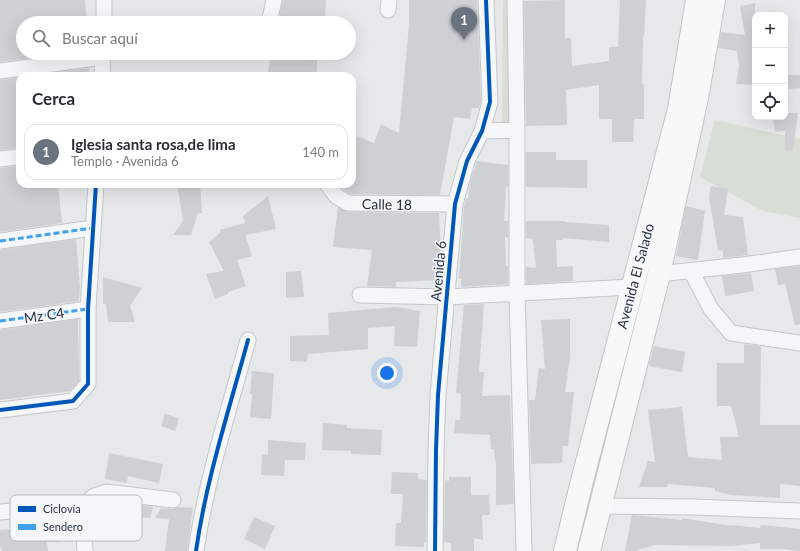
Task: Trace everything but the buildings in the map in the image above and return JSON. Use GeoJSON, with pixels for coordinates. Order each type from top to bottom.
{"type":"FeatureCollection","features":[{"type":"Feature","properties":{"kind":"main road","name":"Avenida El Salado"},"geometry":{"type":"LineString","coordinates":[[565,551],[580,485],[631,287],[679,109],[697,0]]}},
{"type":"Feature","properties":{"kind":"main road","name":"Avenida El Salado"},"geometry":{"type":"LineString","coordinates":[[589,551],[659,274],[697,98],[714,0]]}},
{"type":"Feature","properties":{"kind":"street"},"geometry":{"type":"LineString","coordinates":[[104,0],[104,16]]}},
{"type":"Feature","properties":{"kind":"street"},"geometry":{"type":"LineString","coordinates":[[271,16],[274,0]]}},
{"type":"Feature","properties":{"kind":"street","name":"Avenida 6"},"geometry":{"type":"LineString","coordinates":[[435,551],[438,403],[455,204],[467,161],[482,131],[490,102],[486,0]]}},
{"type":"Feature","properties":{"kind":"street"},"geometry":{"type":"LineString","coordinates":[[516,0],[517,293],[524,551]]}},
{"type":"Feature","properties":{"kind":"street"},"geometry":{"type":"LineString","coordinates":[[0,71],[71,60]]}},
{"type":"Feature","properties":{"kind":"street"},"geometry":{"type":"LineString","coordinates":[[102,72],[103,60]]}},
{"type":"Feature","properties":{"kind":"street"},"geometry":{"type":"LineString","coordinates":[[482,131],[517,130]]}},
{"type":"Feature","properties":{"kind":"street"},"geometry":{"type":"LineString","coordinates":[[0,159],[16,157]]}},
{"type":"Feature","properties":{"kind":"street"},"geometry":{"type":"LineString","coordinates":[[0,410],[73,401],[88,384],[88,309],[96,188]]}},
{"type":"Feature","properties":{"kind":"street","name":"Calle 18"},"geometry":{"type":"LineString","coordinates":[[330,188],[336,196],[348,203],[455,204]]}},
{"type":"Feature","properties":{"kind":"street"},"geometry":{"type":"LineString","coordinates":[[0,241],[93,228]]}},
{"type":"Feature","properties":{"kind":"street"},"geometry":{"type":"LineString","coordinates":[[659,274],[742,266],[800,257]]}},
{"type":"Feature","properties":{"kind":"street"},"geometry":{"type":"LineString","coordinates":[[691,271],[710,309],[731,333],[800,344]]}},
{"type":"Feature","properties":{"kind":"street"},"geometry":{"type":"LineString","coordinates":[[360,295],[447,296],[631,287]]}},
{"type":"Feature","properties":{"kind":"street","name":"Mz C4"},"geometry":{"type":"LineString","coordinates":[[0,321],[88,309]]}},
{"type":"Feature","properties":{"kind":"street"},"geometry":{"type":"LineString","coordinates":[[196,551],[207,496],[248,340]]}},
{"type":"Feature","properties":{"kind":"street"},"geometry":{"type":"LineString","coordinates":[[97,495],[106,492],[131,495]]}},
{"type":"Feature","properties":{"kind":"street"},"geometry":{"type":"LineString","coordinates":[[142,496],[173,500]]}},
{"type":"Feature","properties":{"kind":"street"},"geometry":{"type":"LineString","coordinates":[[600,506],[702,507],[800,511]]}},
{"type":"Feature","properties":{"kind":"street"},"geometry":{"type":"LineString","coordinates":[[0,512],[10,511]]}},
{"type":"Feature","properties":{"kind":"street"},"geometry":{"type":"LineString","coordinates":[[84,541],[85,551]]}},
{"type":"Feature","properties":{"kind":"shaded area"},"geometry":{"type":"Polygon","coordinates":[[[503,0],[514,0],[512,123],[502,123],[503,0]]]}},
{"type":"Feature","properties":{"kind":"shaded area"},"geometry":{"type":"Polygon","coordinates":[[[715,120],[800,139],[800,218],[763,211],[700,177],[715,120]]]}},
{"type":"Feature","properties":{"kind":"marked path"},"geometry":{"type":"LineString","coordinates":[[0,241],[93,228]]}},
{"type":"Feature","properties":{"kind":"marked path"},"geometry":{"type":"LineString","coordinates":[[0,321],[88,309]]}},
{"type":"Feature","properties":{"kind":"cycle path"},"geometry":{"type":"LineString","coordinates":[[435,551],[438,395],[455,204],[467,161],[482,131],[490,102],[486,0]]}},
{"type":"Feature","properties":{"kind":"cycle path"},"geometry":{"type":"LineString","coordinates":[[0,410],[73,401],[88,384],[88,309],[96,188]]}},
{"type":"Feature","properties":{"kind":"cycle path"},"geometry":{"type":"LineString","coordinates":[[196,551],[200,524],[212,471],[248,340]]}},
{"type":"Feature","properties":{"kind":"place","name":"Iglesia santa rosa,de lima"},"geometry":{"type":"Point","coordinates":[464,40]}}]}
